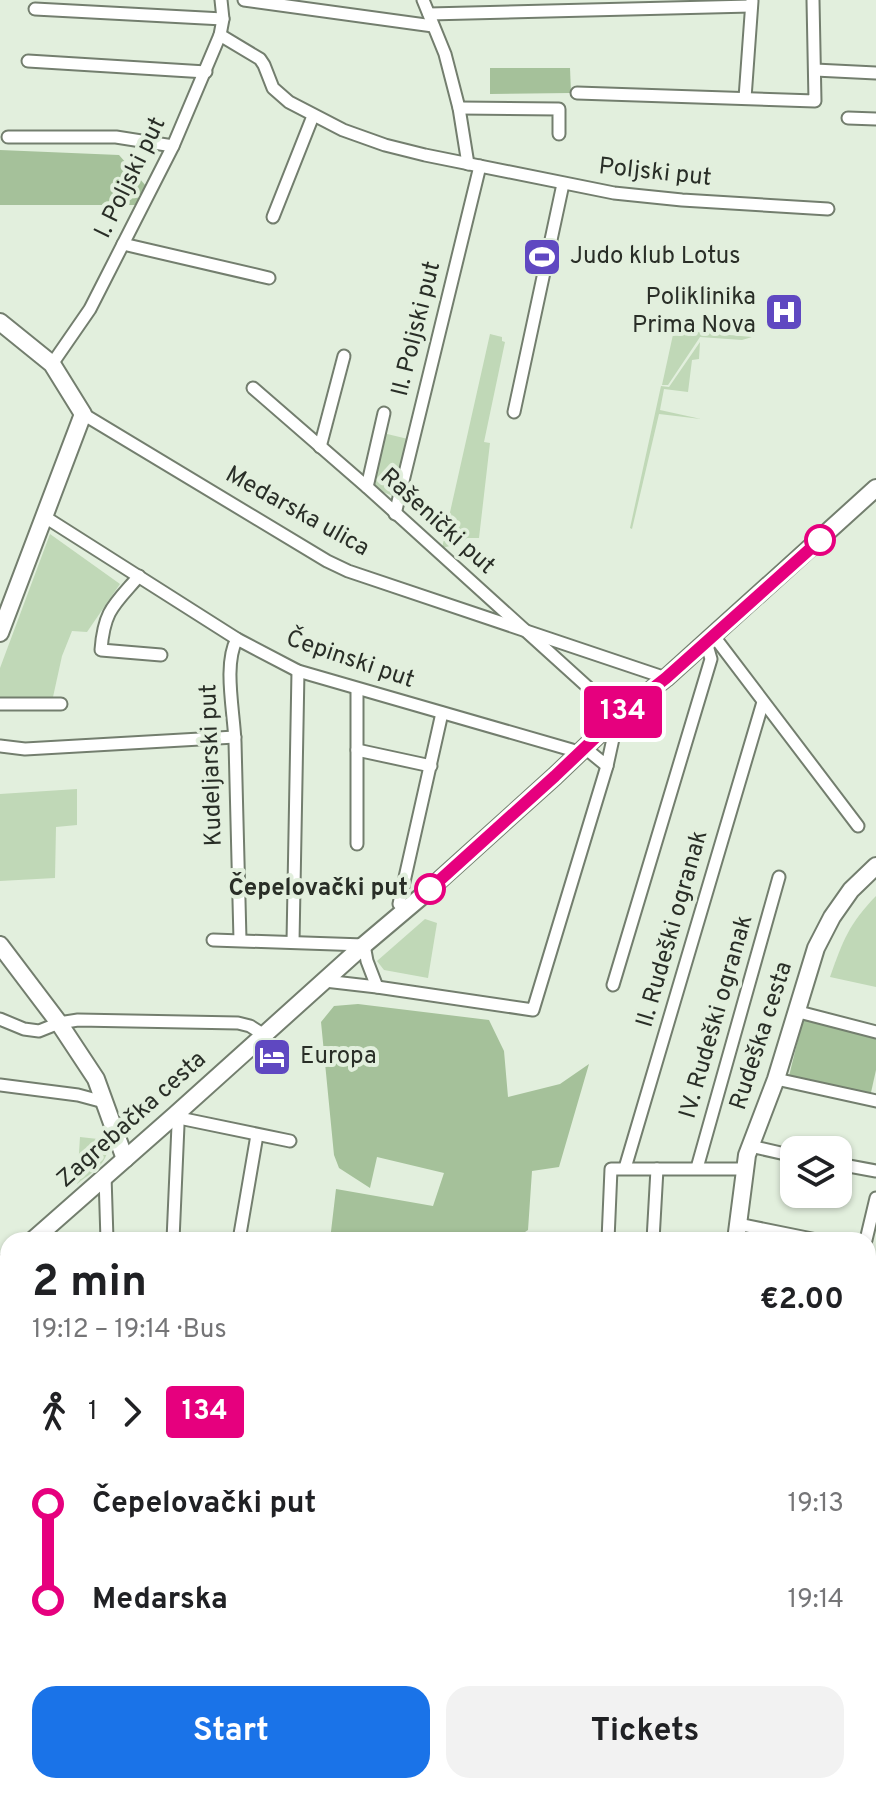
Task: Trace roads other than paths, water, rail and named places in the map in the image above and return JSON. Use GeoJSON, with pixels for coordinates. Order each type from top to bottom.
{"type":"FeatureCollection","features":[{"type":"Feature","properties":{"kind":"street","name":"I. Poljski put"},"geometry":{"type":"LineString","coordinates":[[52,364],[90,309],[173,146],[220,35],[223,19],[221,0]]}},
{"type":"Feature","properties":{"kind":"street"},"geometry":{"type":"LineString","coordinates":[[244,0],[431,20],[752,3],[745,98]]}},
{"type":"Feature","properties":{"kind":"street","name":"II. Poljski put"},"geometry":{"type":"LineString","coordinates":[[395,514],[474,165],[445,54],[423,0]]}},
{"type":"Feature","properties":{"kind":"street"},"geometry":{"type":"LineString","coordinates":[[577,93],[815,101],[813,0]]}},
{"type":"Feature","properties":{"kind":"street"},"geometry":{"type":"LineString","coordinates":[[35,9],[223,19]]}},
{"type":"Feature","properties":{"kind":"street"},"geometry":{"type":"LineString","coordinates":[[220,35],[260,59],[277,93],[313,116],[385,145],[474,165]]}},
{"type":"Feature","properties":{"kind":"street"},"geometry":{"type":"LineString","coordinates":[[28,61],[206,72]]}},
{"type":"Feature","properties":{"kind":"street"},"geometry":{"type":"LineString","coordinates":[[815,70],[876,73]]}},
{"type":"Feature","properties":{"kind":"street"},"geometry":{"type":"LineString","coordinates":[[459,108],[559,109],[559,134]]}},
{"type":"Feature","properties":{"kind":"street"},"geometry":{"type":"LineString","coordinates":[[273,217],[313,116]]}},
{"type":"Feature","properties":{"kind":"street"},"geometry":{"type":"LineString","coordinates":[[848,118],[876,119]]}},
{"type":"Feature","properties":{"kind":"street"},"geometry":{"type":"LineString","coordinates":[[8,137],[116,137],[173,146]]}},
{"type":"Feature","properties":{"kind":"street","name":"Poljski put"},"geometry":{"type":"LineString","coordinates":[[474,165],[614,193],[828,209]]}},
{"type":"Feature","properties":{"kind":"street"},"geometry":{"type":"LineString","coordinates":[[514,412],[563,184]]}},
{"type":"Feature","properties":{"kind":"street"},"geometry":{"type":"LineString","coordinates":[[123,244],[269,278]]}},
{"type":"Feature","properties":{"kind":"street","name":"Medarska ulica"},"geometry":{"type":"LineString","coordinates":[[0,322],[52,364],[83,414],[327,561],[348,571],[666,678]]}},
{"type":"Feature","properties":{"kind":"street"},"geometry":{"type":"LineString","coordinates":[[320,447],[344,356]]}},
{"type":"Feature","properties":{"kind":"street","name":"Rašenički put"},"geometry":{"type":"LineString","coordinates":[[253,388],[616,709],[618,716]]}},
{"type":"Feature","properties":{"kind":"street"},"geometry":{"type":"LineString","coordinates":[[367,487],[384,413]]}},
{"type":"Feature","properties":{"kind":"street"},"geometry":{"type":"LineString","coordinates":[[0,633],[83,414]]}},
{"type":"Feature","properties":{"kind":"street","name":"Zagrebačka cesta"},"geometry":{"type":"LineString","coordinates":[[42,1232],[876,488]]}},
{"type":"Feature","properties":{"kind":"street","name":"Čepinski put"},"geometry":{"type":"LineString","coordinates":[[45,517],[237,639],[298,671],[581,752]]}},
{"type":"Feature","properties":{"kind":"street"},"geometry":{"type":"LineString","coordinates":[[139,576],[110,609],[101,650],[161,655]]}},
{"type":"Feature","properties":{"kind":"street"},"geometry":{"type":"LineString","coordinates":[[710,638],[858,826]]}},
{"type":"Feature","properties":{"kind":"street"},"geometry":{"type":"LineString","coordinates":[[613,985],[711,659],[710,638]]}},
{"type":"Feature","properties":{"kind":"street","name":"Kudeljarski put"},"geometry":{"type":"LineString","coordinates":[[237,639],[230,660],[240,940]]}},
{"type":"Feature","properties":{"kind":"street"},"geometry":{"type":"LineString","coordinates":[[293,942],[298,671]]}},
{"type":"Feature","properties":{"kind":"street"},"geometry":{"type":"LineString","coordinates":[[357,689],[357,844]]}},
{"type":"Feature","properties":{"kind":"street","name":"II. Rudeški ogranak"},"geometry":{"type":"LineString","coordinates":[[625,1168],[763,702]]}},
{"type":"Feature","properties":{"kind":"street"},"geometry":{"type":"LineString","coordinates":[[0,704],[61,704]]}},
{"type":"Feature","properties":{"kind":"street"},"geometry":{"type":"LineString","coordinates":[[399,904],[442,713]]}},
{"type":"Feature","properties":{"kind":"street"},"geometry":{"type":"LineString","coordinates":[[325,981],[533,1010],[607,766],[618,716]]}},
{"type":"Feature","properties":{"kind":"street"},"geometry":{"type":"LineString","coordinates":[[0,746],[25,749],[235,737]]}},
{"type":"Feature","properties":{"kind":"street"},"geometry":{"type":"LineString","coordinates":[[357,750],[431,766]]}},
{"type":"Feature","properties":{"kind":"street"},"geometry":{"type":"LineString","coordinates":[[581,752],[607,766]]}},
{"type":"Feature","properties":{"kind":"street","name":"Rudeška cesta"},"geometry":{"type":"LineString","coordinates":[[737,1232],[750,1146],[776,1079],[816,948],[851,890],[876,866]]}},
{"type":"Feature","properties":{"kind":"street","name":"IV. Rudeški ogranak"},"geometry":{"type":"LineString","coordinates":[[697,1168],[779,877]]}},
{"type":"Feature","properties":{"kind":"street"},"geometry":{"type":"LineString","coordinates":[[213,940],[364,945],[377,987]]}},
{"type":"Feature","properties":{"kind":"street"},"geometry":{"type":"LineString","coordinates":[[0,945],[59,1023],[96,1079],[125,1159]]}},
{"type":"Feature","properties":{"kind":"street"},"geometry":{"type":"LineString","coordinates":[[795,1011],[876,1032]]}},
{"type":"Feature","properties":{"kind":"street","name":"Zagrebačka cesta"},"geometry":{"type":"LineString","coordinates":[[0,1019],[24,1029],[39,1031],[78,1020],[238,1023],[264,1035]]}},
{"type":"Feature","properties":{"kind":"street"},"geometry":{"type":"LineString","coordinates":[[776,1079],[876,1101]]}},
{"type":"Feature","properties":{"kind":"street"},"geometry":{"type":"LineString","coordinates":[[0,1085],[78,1095],[104,1102]]}},
{"type":"Feature","properties":{"kind":"street"},"geometry":{"type":"LineString","coordinates":[[175,1115],[290,1141]]}},
{"type":"Feature","properties":{"kind":"street"},"geometry":{"type":"LineString","coordinates":[[173,1232],[178,1125],[175,1115]]}},
{"type":"Feature","properties":{"kind":"street"},"geometry":{"type":"LineString","coordinates":[[240,1232],[257,1135]]}},
{"type":"Feature","properties":{"kind":"street"},"geometry":{"type":"LineString","coordinates":[[750,1146],[780,1153]]}},
{"type":"Feature","properties":{"kind":"street"},"geometry":{"type":"LineString","coordinates":[[852,1167],[876,1171]]}},
{"type":"Feature","properties":{"kind":"street"},"geometry":{"type":"LineString","coordinates":[[608,1232],[611,1169],[745,1169]]}},
{"type":"Feature","properties":{"kind":"street"},"geometry":{"type":"LineString","coordinates":[[653,1232],[657,1169]]}},
{"type":"Feature","properties":{"kind":"street"},"geometry":{"type":"LineString","coordinates":[[105,1176],[107,1232]]}},
{"type":"Feature","properties":{"kind":"street"},"geometry":{"type":"LineString","coordinates":[[868,1232],[876,1198]]}},
{"type":"Feature","properties":{"kind":"place","name":"Judo klub Lotus"},"geometry":{"type":"Point","coordinates":[542,257]}},
{"type":"Feature","properties":{"kind":"place","name":"Poliklinika Prima Nova"},"geometry":{"type":"Point","coordinates":[784,312]}},
{"type":"Feature","properties":{"kind":"place","name":"Čepelovački put"},"geometry":{"type":"Point","coordinates":[430,889]}},
{"type":"Feature","properties":{"kind":"place","name":"Europa"},"geometry":{"type":"Point","coordinates":[272,1057]}}]}
